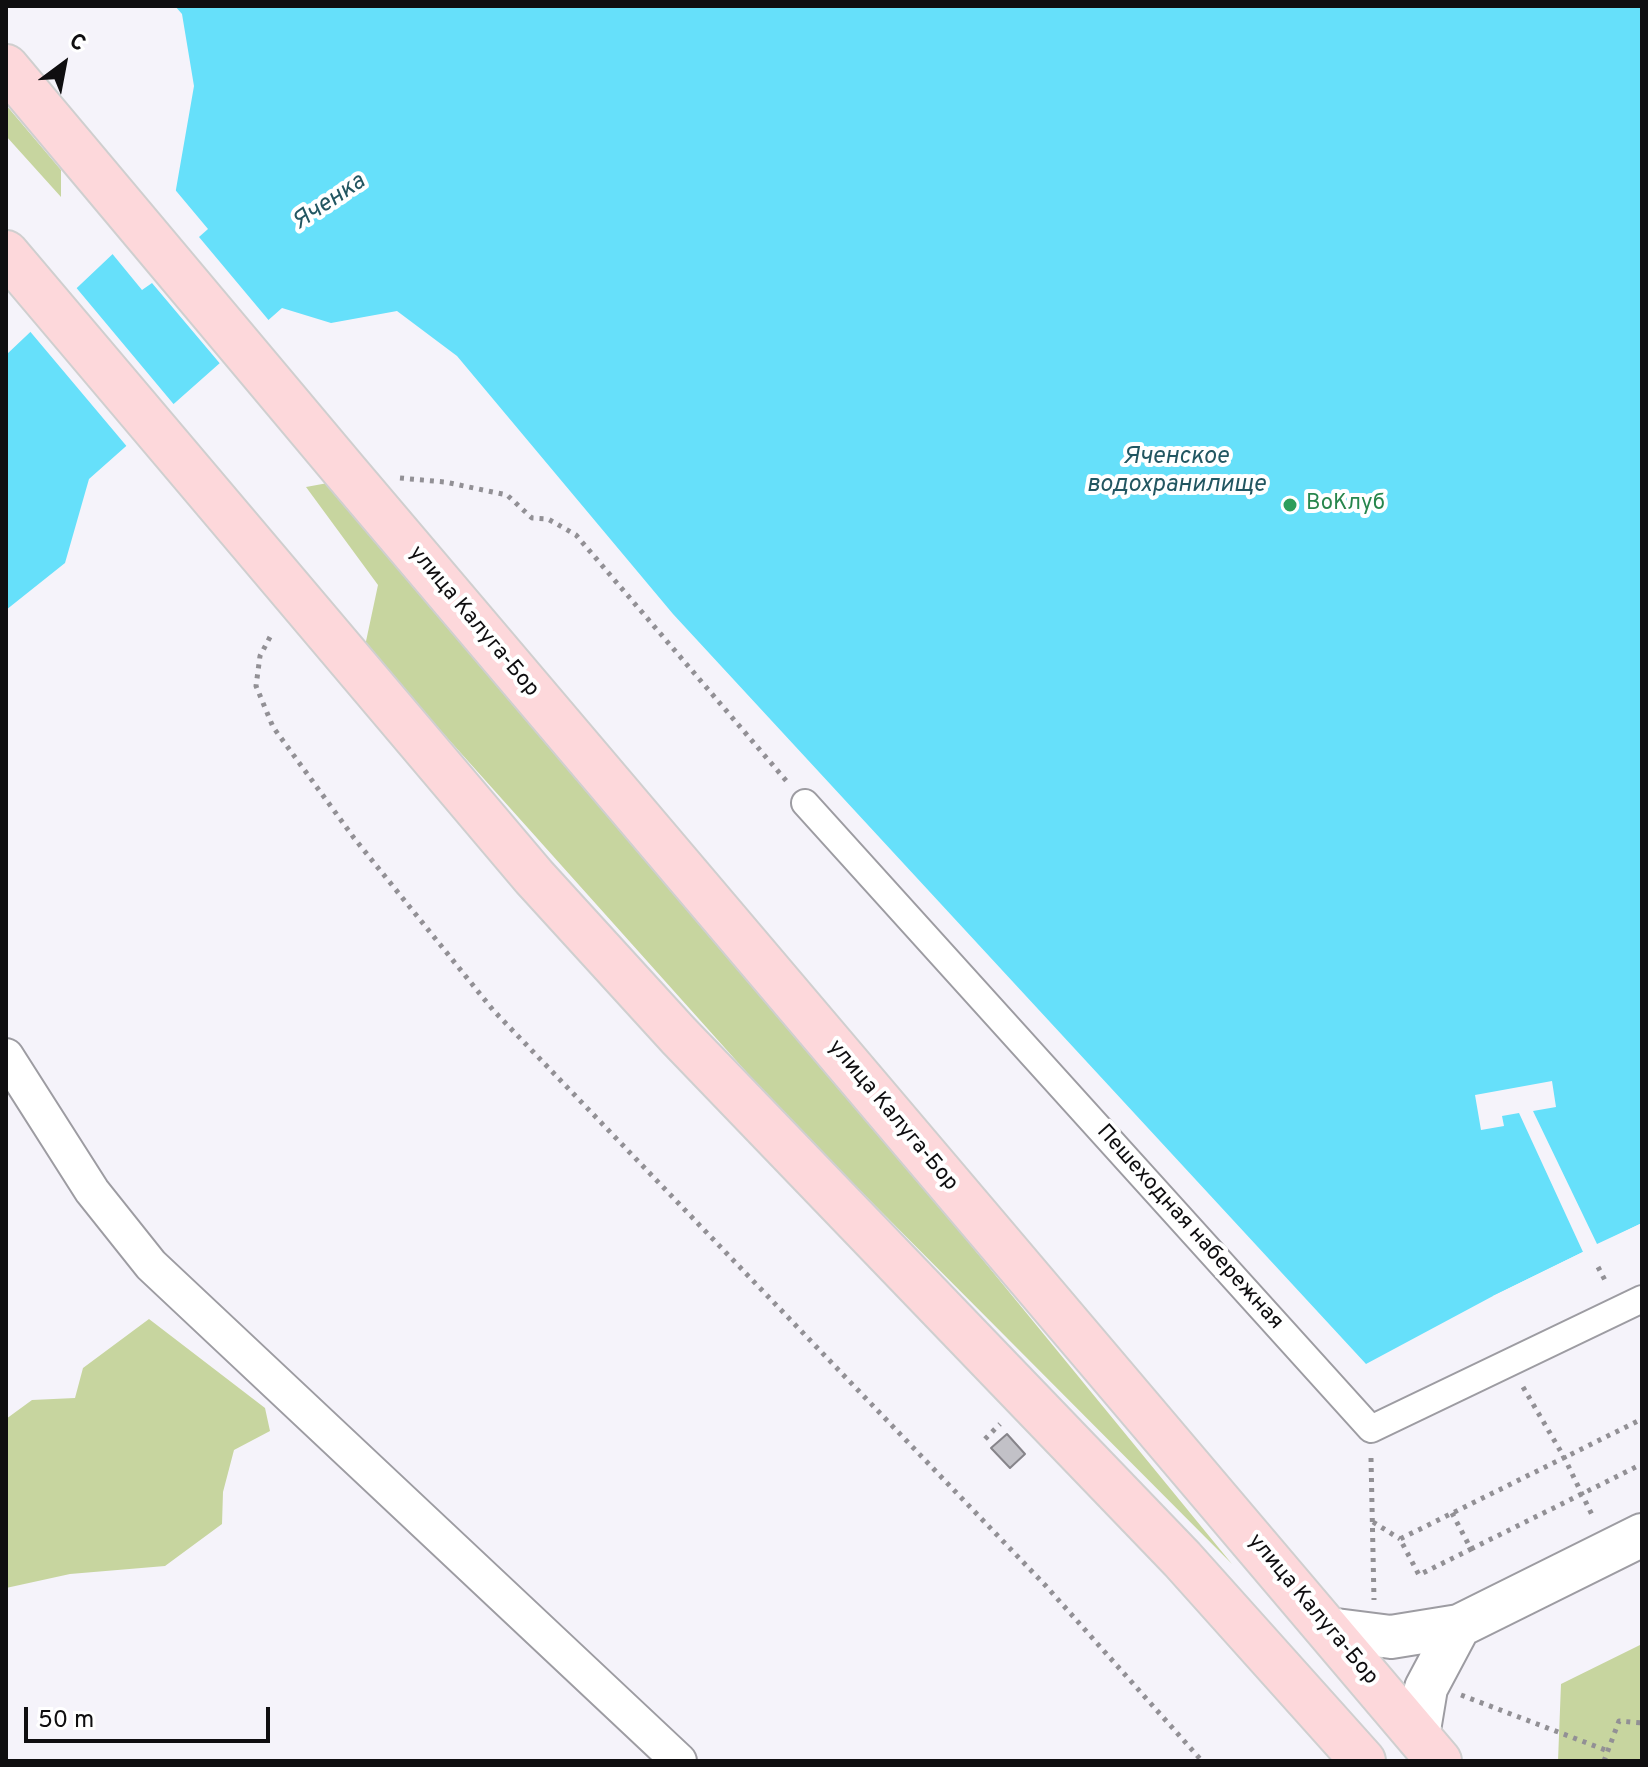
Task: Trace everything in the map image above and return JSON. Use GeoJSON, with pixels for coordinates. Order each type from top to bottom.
{"type":"FeatureCollection","features":[{"type":"Feature","properties":{"kind":"main road","name":"улица Калуга-Бор"},"geometry":{"type":"LineString","coordinates":[[6,67],[1429,1749]]}},
{"type":"Feature","properties":{"kind":"main road"},"geometry":{"type":"LineString","coordinates":[[6,253],[534,877],[679,1036],[1182,1559],[1363,1761]]}},
{"type":"Feature","properties":{"kind":"street","name":"Пешеходная набережная"},"geometry":{"type":"LineString","coordinates":[[805,803],[1371,1429]]}},
{"type":"Feature","properties":{"kind":"street"},"geometry":{"type":"LineString","coordinates":[[6,1056],[92,1191],[151,1265],[679,1761]]}},
{"type":"Feature","properties":{"kind":"street"},"geometry":{"type":"LineString","coordinates":[[1371,1429],[1642,1299]]}},
{"type":"Feature","properties":{"kind":"street"},"geometry":{"type":"LineString","coordinates":[[1328,1629],[1391,1637],[1459,1626],[1642,1535]]}},
{"type":"Feature","properties":{"kind":"street"},"geometry":{"type":"LineString","coordinates":[[1429,1749],[1426,1688],[1459,1626]]}},
{"type":"Feature","properties":{"kind":"path"},"geometry":{"type":"LineString","coordinates":[[398,478],[445,482],[507,495],[532,518],[548,519],[576,535],[805,803]]}},
{"type":"Feature","properties":{"kind":"path"},"geometry":{"type":"LineString","coordinates":[[270,637],[260,656],[256,686],[273,727],[354,838],[493,1010],[1046,1586],[1202,1761]]}},
{"type":"Feature","properties":{"kind":"path"},"geometry":{"type":"LineString","coordinates":[[1509,1362],[1564,1457],[1595,1522]]}},
{"type":"Feature","properties":{"kind":"path"},"geometry":{"type":"LineString","coordinates":[[985,1439],[1010,1416]]}},
{"type":"Feature","properties":{"kind":"path"},"geometry":{"type":"LineString","coordinates":[[1400,1539],[1642,1419]]}},
{"type":"Feature","properties":{"kind":"path"},"geometry":{"type":"LineString","coordinates":[[1371,1429],[1374,1610]]}},
{"type":"Feature","properties":{"kind":"path"},"geometry":{"type":"LineString","coordinates":[[1373,1522],[1400,1539],[1419,1575],[1642,1464]]}},
{"type":"Feature","properties":{"kind":"path"},"geometry":{"type":"LineString","coordinates":[[1452,1513],[1471,1549]]}},
{"type":"Feature","properties":{"kind":"path"},"geometry":{"type":"LineString","coordinates":[[1453,1692],[1608,1751]]}},
{"type":"Feature","properties":{"kind":"path"},"geometry":{"type":"LineString","coordinates":[[1604,1761],[1619,1721],[1642,1723]]}},
{"type":"Feature","properties":{"kind":"green space"},"geometry":{"type":"Polygon","coordinates":[[[6,105],[61,170],[61,197],[6,136],[6,105]]]}},
{"type":"Feature","properties":{"kind":"green space"},"geometry":{"type":"Polygon","coordinates":[[[344,480],[1232,1564],[784,1114],[365,646],[378,585],[306,487],[344,480]]]}},
{"type":"Feature","properties":{"kind":"green space"},"geometry":{"type":"Polygon","coordinates":[[[149,1319],[265,1408],[270,1431],[234,1450],[223,1492],[222,1524],[165,1566],[70,1574],[6,1588],[6,1419],[32,1400],[75,1398],[83,1368],[149,1319]]]}},
{"type":"Feature","properties":{"kind":"green space"},"geometry":{"type":"Polygon","coordinates":[[[1642,1644],[1642,1761],[1558,1761],[1561,1684],[1642,1644]]]}},
{"type":"Feature","properties":{"kind":"water","name":"Яченское водохранилище"},"geometry":{"type":"Polygon","coordinates":[[[175,6],[1642,6],[1642,1223],[1493,1296],[1366,1364],[673,614],[457,356],[397,311],[331,323],[282,308],[89,479],[65,563],[6,610],[6,355],[175,195],[194,86],[182,14],[175,6]]]}},
{"type":"Feature","properties":{"kind":"pier"},"geometry":{"type":"Polygon","coordinates":[[[172,186],[208,229],[199,237],[271,323],[222,366],[152,283],[142,290],[110,251],[171,193],[172,186]]]}},
{"type":"Feature","properties":{"kind":"pier"},"geometry":{"type":"Polygon","coordinates":[[[74,285],[176,407],[129,449],[28,329],[74,285]]]}},
{"type":"Feature","properties":{"kind":"pier"},"geometry":{"type":"Polygon","coordinates":[[[1552,1081],[1556,1107],[1533,1111],[1597,1244],[1642,1223],[1642,1228],[1495,1300],[1493,1296],[1583,1252],[1519,1113],[1502,1116],[1504,1126],[1481,1130],[1475,1095],[1552,1081]]]}},
{"type":"Feature","properties":{"kind":"building"},"geometry":{"type":"Polygon","coordinates":[[[1007,1434],[1025,1454],[1010,1468],[991,1448],[1007,1434]]]}},
{"type":"Feature","properties":{"kind":"place","name":"ВоКлуб"},"geometry":{"type":"Point","coordinates":[1290,505]}},
{"type":"Feature","properties":{"kind":"water label","name":"Яченка"},"geometry":{"type":"Point","coordinates":[330,203]}}]}
